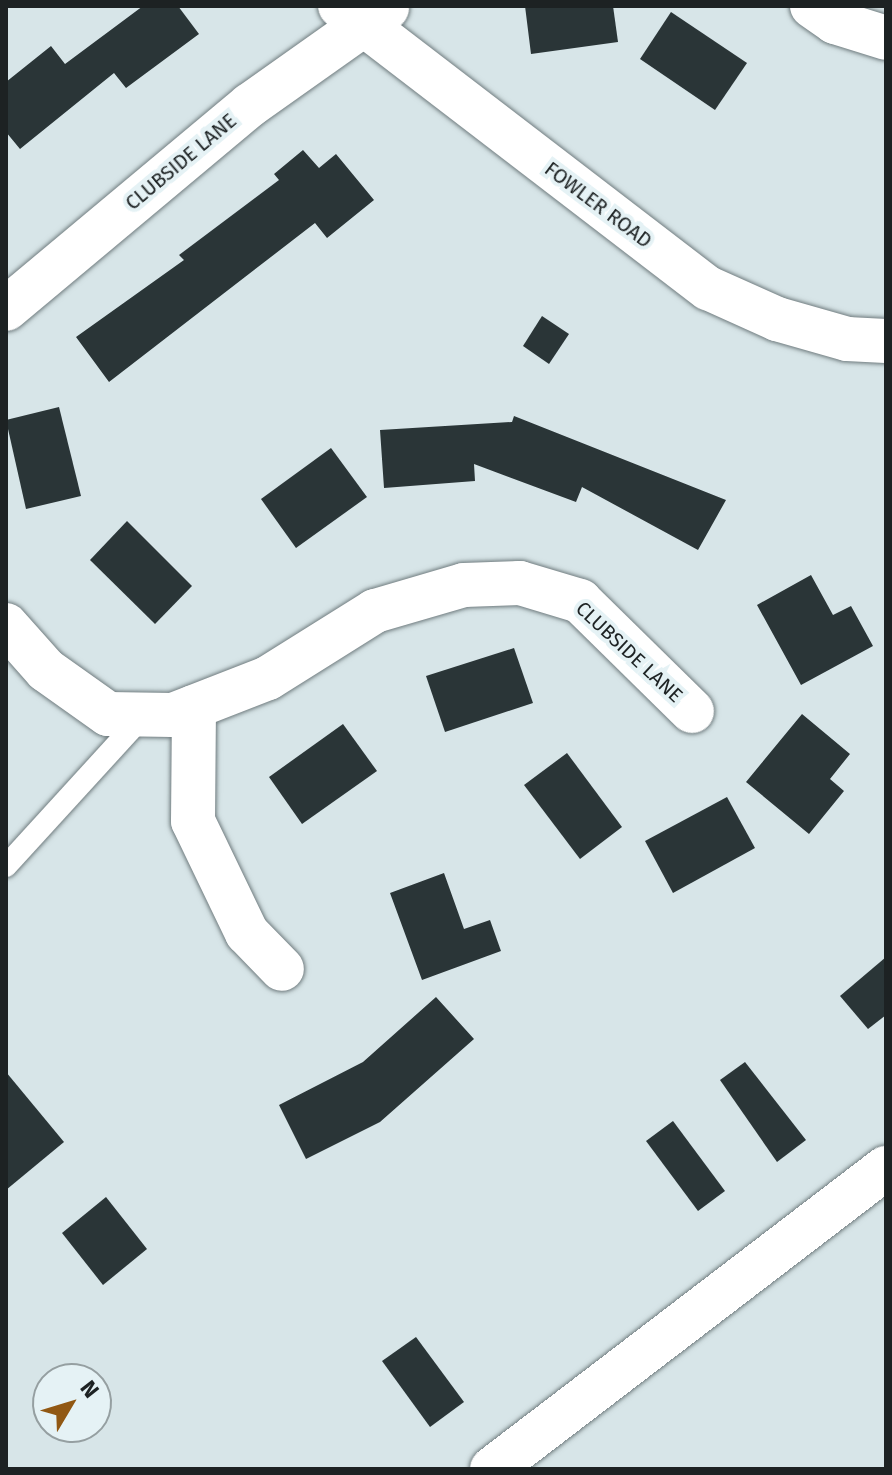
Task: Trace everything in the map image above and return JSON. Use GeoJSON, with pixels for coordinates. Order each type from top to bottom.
{"type":"FeatureCollection","features":[{"type":"Feature","properties":{"kind":"street"},"geometry":{"type":"LineString","coordinates":[[812,6],[835,22],[886,38]]}},
{"type":"Feature","properties":{"kind":"street","name":"CLUBSIDE LANE"},"geometry":{"type":"LineString","coordinates":[[6,309],[364,12]]}},
{"type":"Feature","properties":{"kind":"street","name":"FOWLER ROAD"},"geometry":{"type":"LineString","coordinates":[[364,12],[708,288],[777,319],[847,339],[886,341]]}},
{"type":"Feature","properties":{"kind":"street","name":"CLUBSIDE LANE"},"geometry":{"type":"LineString","coordinates":[[6,625],[46,670],[108,714],[144,715],[194,707],[268,678],[375,611],[464,585],[520,583],[580,601],[692,711]]}},
{"type":"Feature","properties":{"kind":"street"},"geometry":{"type":"LineString","coordinates":[[194,707],[193,821],[247,933],[282,969]]}},
{"type":"Feature","properties":{"kind":"street"},"geometry":{"type":"LineString","coordinates":[[492,1469],[886,1168]]}},
{"type":"Feature","properties":{"kind":"lane"},"geometry":{"type":"LineString","coordinates":[[6,866],[144,715]]}},
{"type":"Feature","properties":{"kind":"building"},"geometry":{"type":"Polygon","coordinates":[[[143,6],[178,6],[199,34],[126,88],[114,73],[20,149],[6,132],[6,82],[51,46],[65,64],[143,6]]]}},
{"type":"Feature","properties":{"kind":"building"},"geometry":{"type":"Polygon","coordinates":[[[525,6],[613,6],[618,42],[531,54],[525,6]]]}},
{"type":"Feature","properties":{"kind":"building"},"geometry":{"type":"Polygon","coordinates":[[[671,12],[747,63],[715,110],[640,59],[671,12]]]}},
{"type":"Feature","properties":{"kind":"building"},"geometry":{"type":"Polygon","coordinates":[[[303,150],[319,168],[336,154],[374,200],[327,238],[315,223],[109,382],[76,337],[184,260],[179,255],[279,180],[274,174],[303,150]]]}},
{"type":"Feature","properties":{"kind":"building"},"geometry":{"type":"Polygon","coordinates":[[[542,316],[569,334],[549,364],[523,346],[542,316]]]}},
{"type":"Feature","properties":{"kind":"building"},"geometry":{"type":"Polygon","coordinates":[[[59,407],[81,496],[26,509],[6,420],[59,407]]]}},
{"type":"Feature","properties":{"kind":"building"},"geometry":{"type":"Polygon","coordinates":[[[514,416],[726,500],[698,550],[582,487],[576,502],[474,464],[475,481],[384,488],[380,430],[512,422],[514,416]]]}},
{"type":"Feature","properties":{"kind":"building"},"geometry":{"type":"Polygon","coordinates":[[[331,448],[367,497],[296,548],[261,499],[331,448]]]}},
{"type":"Feature","properties":{"kind":"building"},"geometry":{"type":"Polygon","coordinates":[[[127,521],[192,586],[155,624],[90,560],[127,521]]]}},
{"type":"Feature","properties":{"kind":"building"},"geometry":{"type":"Polygon","coordinates":[[[811,575],[833,615],[851,606],[873,646],[801,685],[757,605],[811,575]]]}},
{"type":"Feature","properties":{"kind":"building"},"geometry":{"type":"Polygon","coordinates":[[[514,648],[533,703],[445,732],[426,676],[514,648]]]}},
{"type":"Feature","properties":{"kind":"building"},"geometry":{"type":"Polygon","coordinates":[[[802,714],[850,754],[830,779],[844,791],[809,834],[746,782],[802,714]]]}},
{"type":"Feature","properties":{"kind":"building"},"geometry":{"type":"Polygon","coordinates":[[[343,724],[377,771],[302,824],[269,777],[343,724]]]}},
{"type":"Feature","properties":{"kind":"building"},"geometry":{"type":"Polygon","coordinates":[[[567,753],[622,827],[580,859],[524,785],[567,753]]]}},
{"type":"Feature","properties":{"kind":"building"},"geometry":{"type":"Polygon","coordinates":[[[727,797],[755,848],[673,893],[645,841],[727,797]]]}},
{"type":"Feature","properties":{"kind":"building"},"geometry":{"type":"Polygon","coordinates":[[[444,873],[464,929],[490,920],[501,951],[422,980],[390,893],[444,873]]]}},
{"type":"Feature","properties":{"kind":"building"},"geometry":{"type":"Polygon","coordinates":[[[886,957],[886,1015],[868,1029],[840,996],[886,957]]]}},
{"type":"Feature","properties":{"kind":"building"},"geometry":{"type":"Polygon","coordinates":[[[436,997],[474,1039],[380,1122],[306,1159],[279,1105],[363,1062],[436,997]]]}},
{"type":"Feature","properties":{"kind":"building"},"geometry":{"type":"Polygon","coordinates":[[[745,1062],[806,1140],[777,1162],[720,1080],[745,1062]]]}},
{"type":"Feature","properties":{"kind":"building"},"geometry":{"type":"Polygon","coordinates":[[[6,1072],[64,1142],[6,1190],[6,1072]]]}},
{"type":"Feature","properties":{"kind":"building"},"geometry":{"type":"Polygon","coordinates":[[[673,1121],[725,1191],[698,1211],[646,1141],[673,1121]]]}},
{"type":"Feature","properties":{"kind":"building"},"geometry":{"type":"Polygon","coordinates":[[[106,1197],[147,1249],[103,1285],[62,1233],[106,1197]]]}},
{"type":"Feature","properties":{"kind":"building"},"geometry":{"type":"Polygon","coordinates":[[[416,1337],[464,1402],[430,1427],[382,1361],[416,1337]]]}}]}
